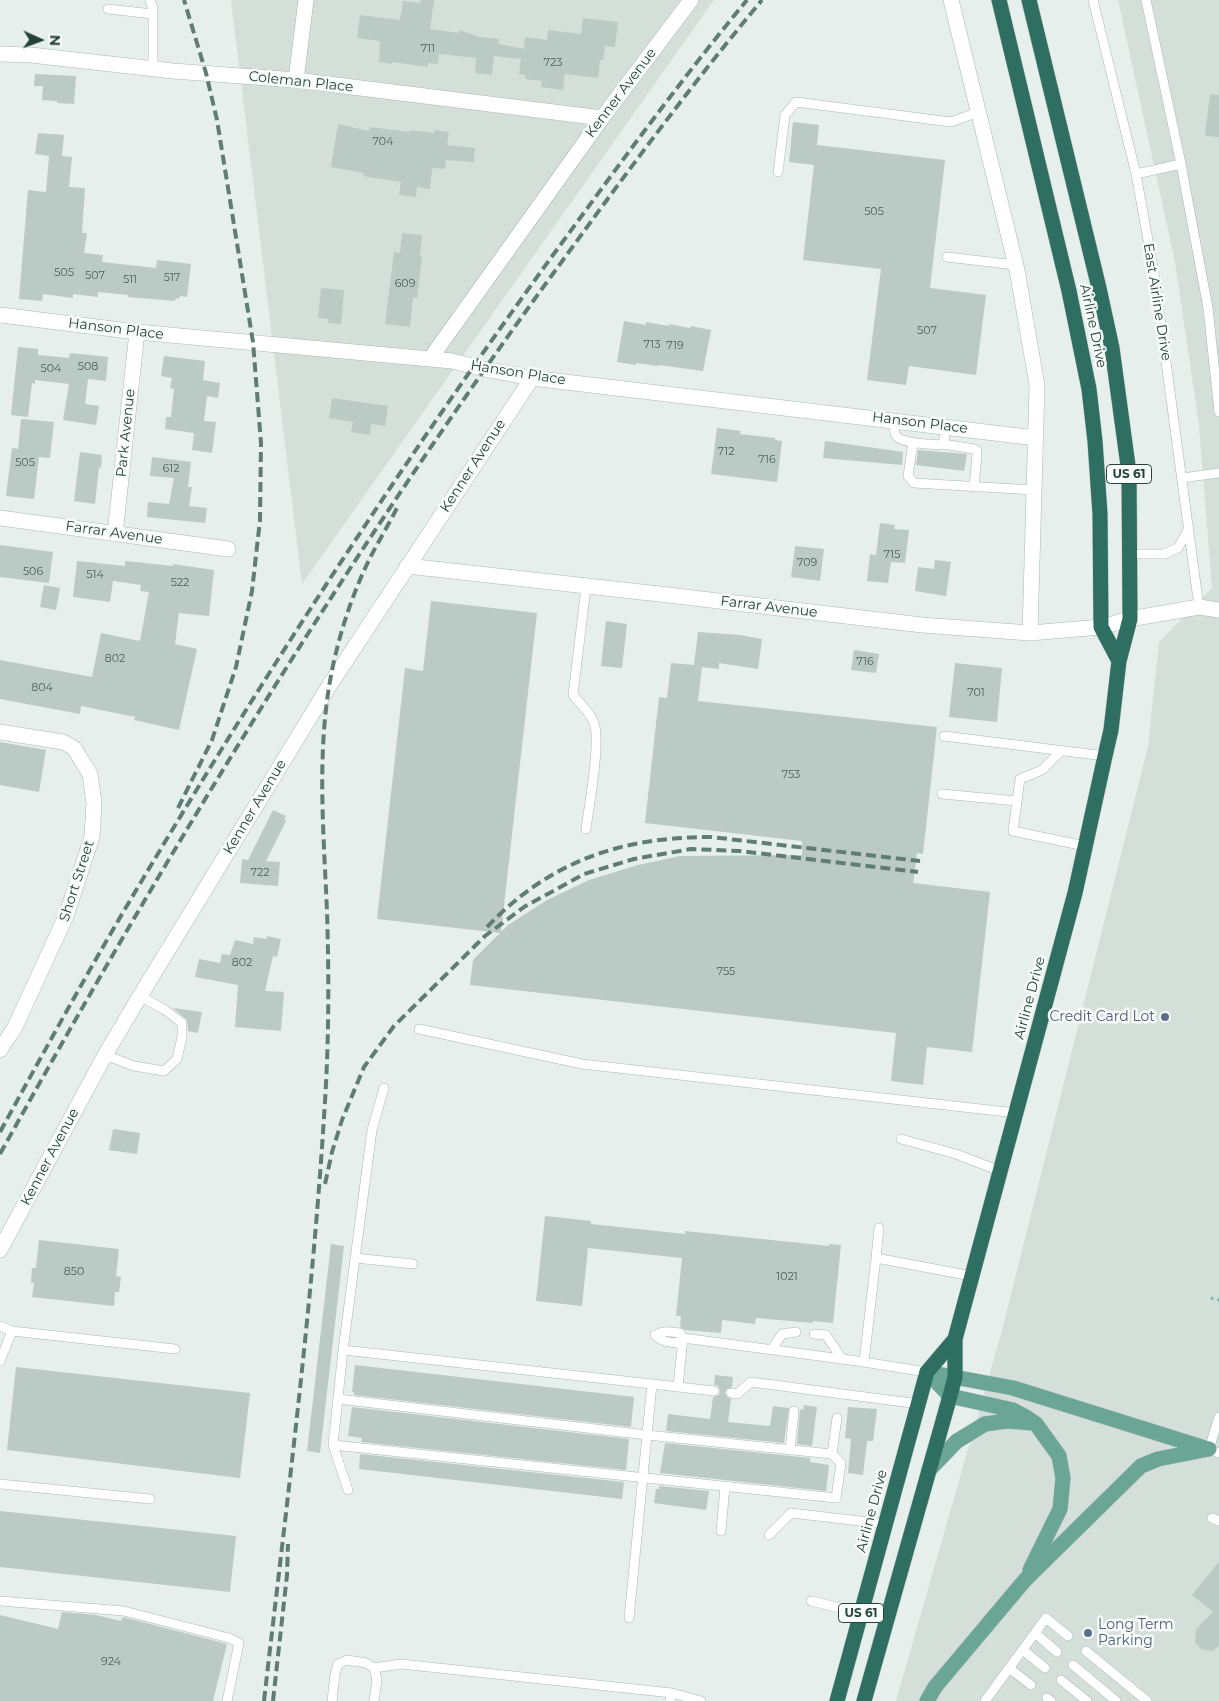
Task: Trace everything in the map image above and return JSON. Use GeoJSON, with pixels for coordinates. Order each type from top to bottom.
{"type":"FeatureCollection","features":[{"type":"Feature","properties":{"kind":"highway","name":"Airline Drive"},"geometry":{"type":"LineString","coordinates":[[999,0],[1069,291],[1089,389],[1100,514],[1101,627],[1119,661]]}},
{"type":"Feature","properties":{"kind":"highway","name":"Airline Drive"},"geometry":{"type":"LineString","coordinates":[[864,1701],[955,1376],[955,1338],[1085,846],[1106,756],[1119,661],[1130,619],[1129,473],[1112,348],[1029,0]]}},
{"type":"Feature","properties":{"kind":"highway","name":"Airline Drive"},"geometry":{"type":"LineString","coordinates":[[837,1701],[928,1372],[955,1338]]}},
{"type":"Feature","properties":{"kind":"main road"},"geometry":{"type":"LineString","coordinates":[[928,1372],[1013,1388],[1214,1451]]}},
{"type":"Feature","properties":{"kind":"main road"},"geometry":{"type":"LineString","coordinates":[[928,1372],[950,1396],[1013,1410],[1036,1424],[1059,1456],[1063,1478],[1060,1509],[1025,1580]]}},
{"type":"Feature","properties":{"kind":"main road"},"geometry":{"type":"LineString","coordinates":[[930,1470],[958,1441],[984,1424],[1007,1421],[1036,1424]]}},
{"type":"Feature","properties":{"kind":"main road"},"geometry":{"type":"LineString","coordinates":[[927,1701],[935,1687],[1025,1580],[1141,1466],[1158,1459],[1214,1451]]}},
{"type":"Feature","properties":{"kind":"street"},"geometry":{"type":"LineString","coordinates":[[296,80],[306,0]]}},
{"type":"Feature","properties":{"kind":"street","name":"Kenner Avenue"},"geometry":{"type":"LineString","coordinates":[[430,358],[602,118],[690,0]]}},
{"type":"Feature","properties":{"kind":"street"},"geometry":{"type":"LineString","coordinates":[[951,0],[1016,265],[1037,385],[1030,633]]}},
{"type":"Feature","properties":{"kind":"street","name":"Coleman Place"},"geometry":{"type":"LineString","coordinates":[[0,54],[31,55],[296,80],[602,118]]}},
{"type":"Feature","properties":{"kind":"street","name":"Hanson Place"},"geometry":{"type":"LineString","coordinates":[[0,315],[137,332],[430,358],[532,378],[1036,438]]}},
{"type":"Feature","properties":{"kind":"street","name":"Park Avenue"},"geometry":{"type":"LineString","coordinates":[[115,534],[137,332]]}},
{"type":"Feature","properties":{"kind":"street","name":"Kenner Avenue"},"geometry":{"type":"LineString","coordinates":[[0,1250],[140,996],[329,686],[532,378]]}},
{"type":"Feature","properties":{"kind":"street","name":"Farrar Avenue"},"geometry":{"type":"LineString","coordinates":[[0,518],[228,549]]}},
{"type":"Feature","properties":{"kind":"street","name":"Farrar Avenue"},"geometry":{"type":"LineString","coordinates":[[408,566],[922,625],[1030,633],[1101,627],[1130,619],[1199,607],[1219,610]]}},
{"type":"Feature","properties":{"kind":"street","name":"Short Street"},"geometry":{"type":"LineString","coordinates":[[0,732],[63,742],[74,748],[90,774],[94,803],[92,837],[66,916],[14,1027],[0,1050]]}},
{"type":"Feature","properties":{"kind":"lane"},"geometry":{"type":"LineString","coordinates":[[150,0],[153,14],[153,68]]}},
{"type":"Feature","properties":{"kind":"lane","name":"East Airline Drive"},"geometry":{"type":"LineString","coordinates":[[1093,0],[1136,174],[1154,273],[1199,607]]}},
{"type":"Feature","properties":{"kind":"lane"},"geometry":{"type":"LineString","coordinates":[[1146,0],[1181,164],[1208,308],[1219,412]]}},
{"type":"Feature","properties":{"kind":"lane"},"geometry":{"type":"LineString","coordinates":[[108,9],[153,14]]}},
{"type":"Feature","properties":{"kind":"lane"},"geometry":{"type":"LineString","coordinates":[[778,172],[784,115],[796,102],[951,122],[978,112]]}},
{"type":"Feature","properties":{"kind":"lane"},"geometry":{"type":"LineString","coordinates":[[1136,174],[1181,164]]}},
{"type":"Feature","properties":{"kind":"lane"},"geometry":{"type":"LineString","coordinates":[[947,257],[1016,265]]}},
{"type":"Feature","properties":{"kind":"lane"},"geometry":{"type":"LineString","coordinates":[[896,420],[894,432],[897,438],[902,440],[974,449],[978,455],[974,487]]}},
{"type":"Feature","properties":{"kind":"lane"},"geometry":{"type":"LineString","coordinates":[[943,444],[946,427]]}},
{"type":"Feature","properties":{"kind":"lane"},"geometry":{"type":"LineString","coordinates":[[913,442],[908,476],[914,483],[1034,490]]}},
{"type":"Feature","properties":{"kind":"lane"},"geometry":{"type":"LineString","coordinates":[[1182,478],[1219,473]]}},
{"type":"Feature","properties":{"kind":"lane"},"geometry":{"type":"LineString","coordinates":[[1130,554],[1164,554],[1178,548],[1189,528]]}},
{"type":"Feature","properties":{"kind":"lane"},"geometry":{"type":"LineString","coordinates":[[586,587],[573,695],[591,716],[595,724],[596,750],[586,829]]}},
{"type":"Feature","properties":{"kind":"lane"},"geometry":{"type":"LineString","coordinates":[[944,736],[1106,756]]}},
{"type":"Feature","properties":{"kind":"lane"},"geometry":{"type":"LineString","coordinates":[[1062,751],[1042,770],[1020,779],[1013,831],[1085,846]]}},
{"type":"Feature","properties":{"kind":"lane"},"geometry":{"type":"LineString","coordinates":[[942,794],[1017,801]]}},
{"type":"Feature","properties":{"kind":"lane"},"geometry":{"type":"LineString","coordinates":[[106,1055],[134,1066],[164,1071],[177,1060],[182,1037],[182,1023],[165,1010],[140,996]]}},
{"type":"Feature","properties":{"kind":"lane"},"geometry":{"type":"LineString","coordinates":[[419,1029],[582,1064],[1016,1113]]}},
{"type":"Feature","properties":{"kind":"lane"},"geometry":{"type":"LineString","coordinates":[[348,1490],[333,1445],[343,1350],[372,1130],[384,1088]]}},
{"type":"Feature","properties":{"kind":"lane"},"geometry":{"type":"LineString","coordinates":[[901,1139],[956,1154],[1000,1171]]}},
{"type":"Feature","properties":{"kind":"lane"},"geometry":{"type":"LineString","coordinates":[[864,1362],[879,1228]]}},
{"type":"Feature","properties":{"kind":"lane"},"geometry":{"type":"LineString","coordinates":[[355,1258],[413,1264]]}},
{"type":"Feature","properties":{"kind":"lane"},"geometry":{"type":"LineString","coordinates":[[876,1258],[972,1276]]}},
{"type":"Feature","properties":{"kind":"lane"},"geometry":{"type":"LineString","coordinates":[[0,1326],[12,1331],[175,1349]]}},
{"type":"Feature","properties":{"kind":"lane"},"geometry":{"type":"LineString","coordinates":[[0,1361],[12,1331]]}},
{"type":"Feature","properties":{"kind":"lane"},"geometry":{"type":"LineString","coordinates":[[772,1350],[782,1334],[796,1332]]}},
{"type":"Feature","properties":{"kind":"lane"},"geometry":{"type":"LineString","coordinates":[[814,1334],[826,1336],[842,1359]]}},
{"type":"Feature","properties":{"kind":"lane"},"geometry":{"type":"LineString","coordinates":[[678,1387],[683,1338],[928,1372]]}},
{"type":"Feature","properties":{"kind":"lane"},"geometry":{"type":"LineString","coordinates":[[343,1350],[714,1391]]}},
{"type":"Feature","properties":{"kind":"lane"},"geometry":{"type":"LineString","coordinates":[[732,1393],[737,1394],[752,1382],[919,1404]]}},
{"type":"Feature","properties":{"kind":"lane"},"geometry":{"type":"LineString","coordinates":[[629,1618],[652,1384]]}},
{"type":"Feature","properties":{"kind":"lane"},"geometry":{"type":"LineString","coordinates":[[333,1445],[836,1498],[841,1462],[832,1454],[646,1435],[338,1399]]}},
{"type":"Feature","properties":{"kind":"lane"},"geometry":{"type":"LineString","coordinates":[[790,1450],[794,1411]]}},
{"type":"Feature","properties":{"kind":"lane"},"geometry":{"type":"LineString","coordinates":[[832,1454],[837,1418]]}},
{"type":"Feature","properties":{"kind":"lane"},"geometry":{"type":"LineString","coordinates":[[1214,1451],[1219,1418]]}},
{"type":"Feature","properties":{"kind":"lane"},"geometry":{"type":"LineString","coordinates":[[0,1484],[150,1499]]}},
{"type":"Feature","properties":{"kind":"lane"},"geometry":{"type":"LineString","coordinates":[[721,1530],[725,1487]]}},
{"type":"Feature","properties":{"kind":"lane"},"geometry":{"type":"LineString","coordinates":[[769,1536],[791,1512],[886,1524]]}},
{"type":"Feature","properties":{"kind":"lane"},"geometry":{"type":"LineString","coordinates":[[0,1601],[124,1612],[229,1638],[239,1643],[227,1701]]}},
{"type":"Feature","properties":{"kind":"lane"},"geometry":{"type":"LineString","coordinates":[[811,1601],[862,1612]]}},
{"type":"Feature","properties":{"kind":"lane"},"geometry":{"type":"LineString","coordinates":[[985,1701],[1046,1618],[1068,1636]]}},
{"type":"Feature","properties":{"kind":"lane"},"geometry":{"type":"LineString","coordinates":[[1035,1633],[1057,1652]]}},
{"type":"Feature","properties":{"kind":"lane"},"geometry":{"type":"LineString","coordinates":[[1023,1650],[1045,1668]]}},
{"type":"Feature","properties":{"kind":"lane"},"geometry":{"type":"LineString","coordinates":[[1086,1650],[1147,1701]]}},
{"type":"Feature","properties":{"kind":"lane"},"geometry":{"type":"LineString","coordinates":[[332,1701],[338,1664],[347,1660],[366,1663],[374,1668],[401,1664],[701,1701]]}},
{"type":"Feature","properties":{"kind":"lane"},"geometry":{"type":"LineString","coordinates":[[1073,1665],[1116,1701]]}},
{"type":"Feature","properties":{"kind":"lane"},"geometry":{"type":"LineString","coordinates":[[374,1668],[376,1680],[374,1701]]}},
{"type":"Feature","properties":{"kind":"lane"},"geometry":{"type":"LineString","coordinates":[[1009,1668],[1031,1685]]}},
{"type":"Feature","properties":{"kind":"lane"},"geometry":{"type":"LineString","coordinates":[[1061,1680],[1087,1701]]}},
{"type":"Feature","properties":{"kind":"path"},"geometry":{"type":"LineString","coordinates":[[1211,1298],[1219,1300]]}},
{"type":"Feature","properties":{"kind":"shaded area"},"geometry":{"type":"Polygon","coordinates":[[[231,0],[714,0],[302,584],[231,0]]]}},
{"type":"Feature","properties":{"kind":"shaded area"},"geometry":{"type":"Polygon","coordinates":[[[1118,0],[1219,0],[1219,1701],[896,1701],[1001,1334],[1148,746],[1159,642],[1212,588],[1199,425],[1175,262],[1118,0]]]}},
{"type":"Feature","properties":{"kind":"building"},"geometry":{"type":"Polygon","coordinates":[[[421,0],[434,0],[430,29],[459,33],[459,30],[480,37],[499,39],[499,44],[524,49],[525,37],[547,40],[548,30],[581,34],[583,18],[618,22],[615,47],[605,46],[603,60],[600,60],[598,78],[565,74],[563,90],[541,87],[542,81],[525,79],[526,75],[519,74],[521,59],[494,56],[492,75],[475,73],[476,58],[439,54],[438,64],[428,63],[428,67],[379,62],[380,41],[357,38],[360,15],[400,20],[403,1],[420,3],[421,0]]]}},
{"type":"Feature","properties":{"kind":"building"},"geometry":{"type":"Polygon","coordinates":[[[35,74],[76,76],[74,104],[42,100],[43,86],[34,86],[35,74]]]}},
{"type":"Feature","properties":{"kind":"building"},"geometry":{"type":"Polygon","coordinates":[[[1210,94],[1219,95],[1219,137],[1205,136],[1210,94]]]}},
{"type":"Feature","properties":{"kind":"building"},"geometry":{"type":"Polygon","coordinates":[[[793,122],[819,125],[817,145],[945,160],[930,288],[986,295],[976,375],[909,366],[906,385],[867,380],[881,269],[803,260],[814,165],[789,162],[793,122]]]}},
{"type":"Feature","properties":{"kind":"building"},"geometry":{"type":"Polygon","coordinates":[[[338,124],[369,131],[370,127],[409,132],[410,130],[434,133],[434,130],[449,132],[447,145],[475,148],[474,162],[446,160],[445,169],[432,168],[430,189],[417,187],[416,197],[399,195],[401,182],[363,176],[364,173],[331,167],[338,124]]]}},
{"type":"Feature","properties":{"kind":"building"},"geometry":{"type":"Polygon","coordinates":[[[38,133],[64,135],[62,156],[72,157],[69,187],[85,188],[82,233],[87,233],[84,253],[103,255],[102,262],[156,268],[157,260],[191,264],[187,297],[180,296],[175,301],[98,292],[98,297],[73,294],[73,298],[43,294],[42,301],[19,299],[28,190],[46,192],[49,156],[35,154],[38,133]]]}},
{"type":"Feature","properties":{"kind":"building"},"geometry":{"type":"Polygon","coordinates":[[[402,233],[422,235],[420,255],[422,257],[417,298],[413,297],[410,327],[385,324],[394,252],[400,253],[402,233]]]}},
{"type":"Feature","properties":{"kind":"building"},"geometry":{"type":"Polygon","coordinates":[[[321,288],[344,290],[341,324],[328,323],[329,319],[318,318],[321,288]]]}},
{"type":"Feature","properties":{"kind":"building"},"geometry":{"type":"Polygon","coordinates":[[[624,321],[646,325],[646,322],[690,328],[691,326],[711,330],[703,371],[617,362],[624,321]]]}},
{"type":"Feature","properties":{"kind":"building"},"geometry":{"type":"Polygon","coordinates":[[[18,347],[38,349],[38,355],[69,358],[70,353],[108,357],[106,381],[88,379],[85,404],[99,406],[96,425],[63,420],[69,384],[35,380],[35,384],[32,383],[28,417],[11,415],[18,347]]]}},
{"type":"Feature","properties":{"kind":"building"},"geometry":{"type":"Polygon","coordinates":[[[164,356],[205,361],[203,380],[220,383],[218,398],[207,396],[204,421],[216,422],[212,453],[192,450],[194,433],[165,429],[166,417],[171,417],[174,389],[170,388],[172,378],[161,376],[164,356]]]}},
{"type":"Feature","properties":{"kind":"building"},"geometry":{"type":"Polygon","coordinates":[[[332,398],[388,406],[385,426],[371,424],[370,435],[351,432],[353,422],[329,418],[332,398]]]}},
{"type":"Feature","properties":{"kind":"building"},"geometry":{"type":"Polygon","coordinates":[[[21,419],[54,422],[50,458],[39,457],[34,499],[6,496],[12,448],[18,449],[21,419]]]}},
{"type":"Feature","properties":{"kind":"building"},"geometry":{"type":"Polygon","coordinates":[[[717,428],[741,431],[740,434],[775,438],[775,440],[782,441],[777,482],[711,474],[717,428]]]}},
{"type":"Feature","properties":{"kind":"building"},"geometry":{"type":"Polygon","coordinates":[[[825,441],[903,452],[902,465],[823,458],[825,441]]]}},
{"type":"Feature","properties":{"kind":"building"},"geometry":{"type":"Polygon","coordinates":[[[918,450],[967,454],[964,471],[916,465],[918,450]]]}},
{"type":"Feature","properties":{"kind":"building"},"geometry":{"type":"Polygon","coordinates":[[[80,452],[102,455],[95,504],[74,501],[80,452]]]}},
{"type":"Feature","properties":{"kind":"building"},"geometry":{"type":"Polygon","coordinates":[[[152,457],[191,462],[188,487],[192,487],[189,506],[207,508],[205,523],[147,517],[148,502],[169,504],[174,478],[150,476],[152,457]]]}},
{"type":"Feature","properties":{"kind":"building"},"geometry":{"type":"Polygon","coordinates":[[[880,523],[895,525],[894,529],[909,530],[905,563],[891,562],[888,583],[867,581],[870,554],[876,555],[880,523]]]}},
{"type":"Feature","properties":{"kind":"building"},"geometry":{"type":"Polygon","coordinates":[[[0,545],[53,552],[49,583],[0,577],[0,545]]]}},
{"type":"Feature","properties":{"kind":"building"},"geometry":{"type":"Polygon","coordinates":[[[795,546],[824,549],[820,581],[791,577],[795,546]]]}},
{"type":"Feature","properties":{"kind":"building"},"geometry":{"type":"Polygon","coordinates":[[[935,560],[951,562],[946,596],[915,591],[918,567],[934,569],[935,560]]]}},
{"type":"Feature","properties":{"kind":"building"},"geometry":{"type":"Polygon","coordinates":[[[77,561],[125,566],[125,561],[173,566],[173,564],[214,570],[209,616],[179,613],[175,644],[197,649],[179,730],[134,720],[135,717],[81,706],[80,714],[0,699],[0,660],[92,677],[101,633],[140,641],[149,592],[140,591],[141,585],[113,581],[110,602],[73,597],[77,561]]]}},
{"type":"Feature","properties":{"kind":"building"},"geometry":{"type":"Polygon","coordinates":[[[44,585],[60,588],[56,610],[40,607],[44,585]]]}},
{"type":"Feature","properties":{"kind":"building"},"geometry":{"type":"Polygon","coordinates":[[[431,601],[537,613],[501,932],[508,925],[547,900],[589,880],[638,865],[680,856],[802,855],[802,841],[645,823],[659,697],[667,698],[671,663],[694,665],[698,632],[740,635],[762,639],[758,669],[719,663],[719,669],[702,667],[698,701],[937,727],[923,854],[917,853],[913,883],[990,892],[972,1052],[927,1047],[923,1085],[891,1081],[896,1033],[470,985],[473,960],[500,933],[377,919],[405,668],[423,671],[431,601]]]}},
{"type":"Feature","properties":{"kind":"building"},"geometry":{"type":"Polygon","coordinates":[[[606,621],[627,624],[622,668],[601,666],[606,621]]]}},
{"type":"Feature","properties":{"kind":"building"},"geometry":{"type":"Polygon","coordinates":[[[854,650],[879,654],[876,673],[851,670],[854,650]]]}},
{"type":"Feature","properties":{"kind":"building"},"geometry":{"type":"Polygon","coordinates":[[[955,663],[1002,668],[997,722],[949,717],[955,663]]]}},
{"type":"Feature","properties":{"kind":"building"},"geometry":{"type":"Polygon","coordinates":[[[0,742],[46,750],[39,792],[0,785],[0,742]]]}},
{"type":"Feature","properties":{"kind":"building"},"geometry":{"type":"Polygon","coordinates":[[[273,810],[286,816],[284,820],[286,821],[266,861],[280,862],[278,886],[240,883],[242,859],[248,860],[273,810]]]}},
{"type":"Feature","properties":{"kind":"building"},"geometry":{"type":"Polygon","coordinates":[[[267,936],[281,939],[277,957],[273,956],[265,991],[284,992],[281,1031],[235,1027],[238,985],[195,977],[199,959],[220,963],[222,954],[230,955],[235,940],[253,944],[254,937],[267,939],[267,936]]]}},
{"type":"Feature","properties":{"kind":"building"},"geometry":{"type":"Polygon","coordinates":[[[173,1008],[202,1012],[198,1033],[188,1031],[187,1020],[173,1008]]]}},
{"type":"Feature","properties":{"kind":"building"},"geometry":{"type":"Polygon","coordinates":[[[113,1129],[140,1133],[137,1154],[109,1150],[113,1129]]]}},
{"type":"Feature","properties":{"kind":"building"},"geometry":{"type":"Polygon","coordinates":[[[545,1216],[591,1221],[591,1224],[685,1234],[685,1231],[829,1246],[829,1244],[841,1245],[833,1323],[756,1318],[755,1324],[722,1320],[721,1333],[685,1330],[680,1327],[681,1316],[676,1316],[682,1258],[588,1248],[582,1306],[536,1301],[545,1216]]]}},
{"type":"Feature","properties":{"kind":"building"},"geometry":{"type":"Polygon","coordinates":[[[39,1240],[119,1249],[116,1276],[121,1277],[119,1292],[115,1292],[114,1306],[32,1297],[34,1283],[31,1283],[32,1268],[36,1268],[39,1240]]]}},
{"type":"Feature","properties":{"kind":"building"},"geometry":{"type":"Polygon","coordinates":[[[331,1244],[344,1246],[320,1453],[307,1451],[331,1244]]]}},
{"type":"Feature","properties":{"kind":"building"},"geometry":{"type":"Polygon","coordinates":[[[355,1365],[634,1397],[631,1427],[354,1395],[354,1392],[352,1392],[355,1365]]]}},
{"type":"Feature","properties":{"kind":"building"},"geometry":{"type":"Polygon","coordinates":[[[16,1367],[250,1393],[240,1478],[7,1450],[16,1367]]]}},
{"type":"Feature","properties":{"kind":"building"},"geometry":{"type":"Polygon","coordinates":[[[715,1375],[733,1377],[732,1387],[725,1392],[727,1397],[731,1399],[728,1422],[770,1426],[773,1406],[789,1408],[784,1443],[666,1431],[668,1414],[710,1419],[713,1397],[719,1395],[720,1391],[718,1386],[714,1385],[715,1375]]]}},
{"type":"Feature","properties":{"kind":"building"},"geometry":{"type":"Polygon","coordinates":[[[804,1405],[817,1407],[812,1446],[797,1444],[800,1409],[803,1410],[804,1405]]]}},
{"type":"Feature","properties":{"kind":"building"},"geometry":{"type":"Polygon","coordinates":[[[352,1407],[629,1439],[626,1470],[361,1442],[362,1438],[348,1436],[352,1407]]]}},
{"type":"Feature","properties":{"kind":"building"},"geometry":{"type":"Polygon","coordinates":[[[848,1407],[877,1409],[873,1441],[867,1441],[863,1475],[848,1473],[851,1439],[845,1438],[848,1407]]]}},
{"type":"Feature","properties":{"kind":"building"},"geometry":{"type":"Polygon","coordinates":[[[665,1443],[810,1458],[810,1462],[829,1465],[826,1491],[660,1473],[665,1443]]]}},
{"type":"Feature","properties":{"kind":"building"},"geometry":{"type":"Polygon","coordinates":[[[360,1454],[624,1482],[622,1499],[359,1469],[360,1454]]]}},
{"type":"Feature","properties":{"kind":"building"},"geometry":{"type":"Polygon","coordinates":[[[659,1486],[709,1491],[706,1510],[654,1503],[656,1489],[659,1489],[659,1486]]]}},
{"type":"Feature","properties":{"kind":"building"},"geometry":{"type":"Polygon","coordinates":[[[0,1511],[236,1536],[230,1592],[0,1567],[0,1511]]]}},
{"type":"Feature","properties":{"kind":"building"},"geometry":{"type":"Polygon","coordinates":[[[1219,1562],[1219,1646],[1212,1651],[1201,1649],[1195,1642],[1196,1629],[1213,1612],[1192,1595],[1219,1562]]]}},
{"type":"Feature","properties":{"kind":"building"},"geometry":{"type":"Polygon","coordinates":[[[62,1612],[96,1615],[121,1621],[123,1617],[227,1644],[213,1701],[0,1701],[0,1615],[58,1629],[62,1612]]]}},
{"type":"Feature","properties":{"kind":"railway"},"geometry":{"type":"LineString","coordinates":[[178,808],[212,740],[236,667],[252,591],[260,520],[261,443],[253,342],[217,120],[206,73],[184,0]]}},
{"type":"Feature","properties":{"kind":"railway"},"geometry":{"type":"LineString","coordinates":[[0,1132],[87,975],[189,802],[289,642],[392,485],[553,255],[672,94],[747,0]]}},
{"type":"Feature","properties":{"kind":"railway"},"geometry":{"type":"LineString","coordinates":[[0,1154],[198,810],[339,586],[411,476],[486,367],[611,194],[660,128],[762,0]]}},
{"type":"Feature","properties":{"kind":"railway"},"geometry":{"type":"LineString","coordinates":[[264,1701],[314,1251],[325,1101],[328,983],[322,800],[325,715],[329,687],[344,622],[362,575],[398,506]]}},
{"type":"Feature","properties":{"kind":"railway"},"geometry":{"type":"LineString","coordinates":[[487,927],[511,904],[536,885],[562,870],[589,857],[617,848],[647,842],[678,838],[711,837],[920,861]]}},
{"type":"Feature","properties":{"kind":"railway"},"geometry":{"type":"LineString","coordinates":[[325,1184],[342,1120],[364,1067],[394,1026],[485,936],[524,907],[584,874],[634,859],[691,849],[739,851],[918,872]]}},
{"type":"Feature","properties":{"kind":"railway"},"geometry":{"type":"LineString","coordinates":[[273,1701],[287,1575],[288,1544]]}},
{"type":"Feature","properties":{"kind":"place","name":"Credit Card Lot"},"geometry":{"type":"Point","coordinates":[1165,1017]}},
{"type":"Feature","properties":{"kind":"place","name":"Long Term Parking"},"geometry":{"type":"Point","coordinates":[1088,1633]}}]}
